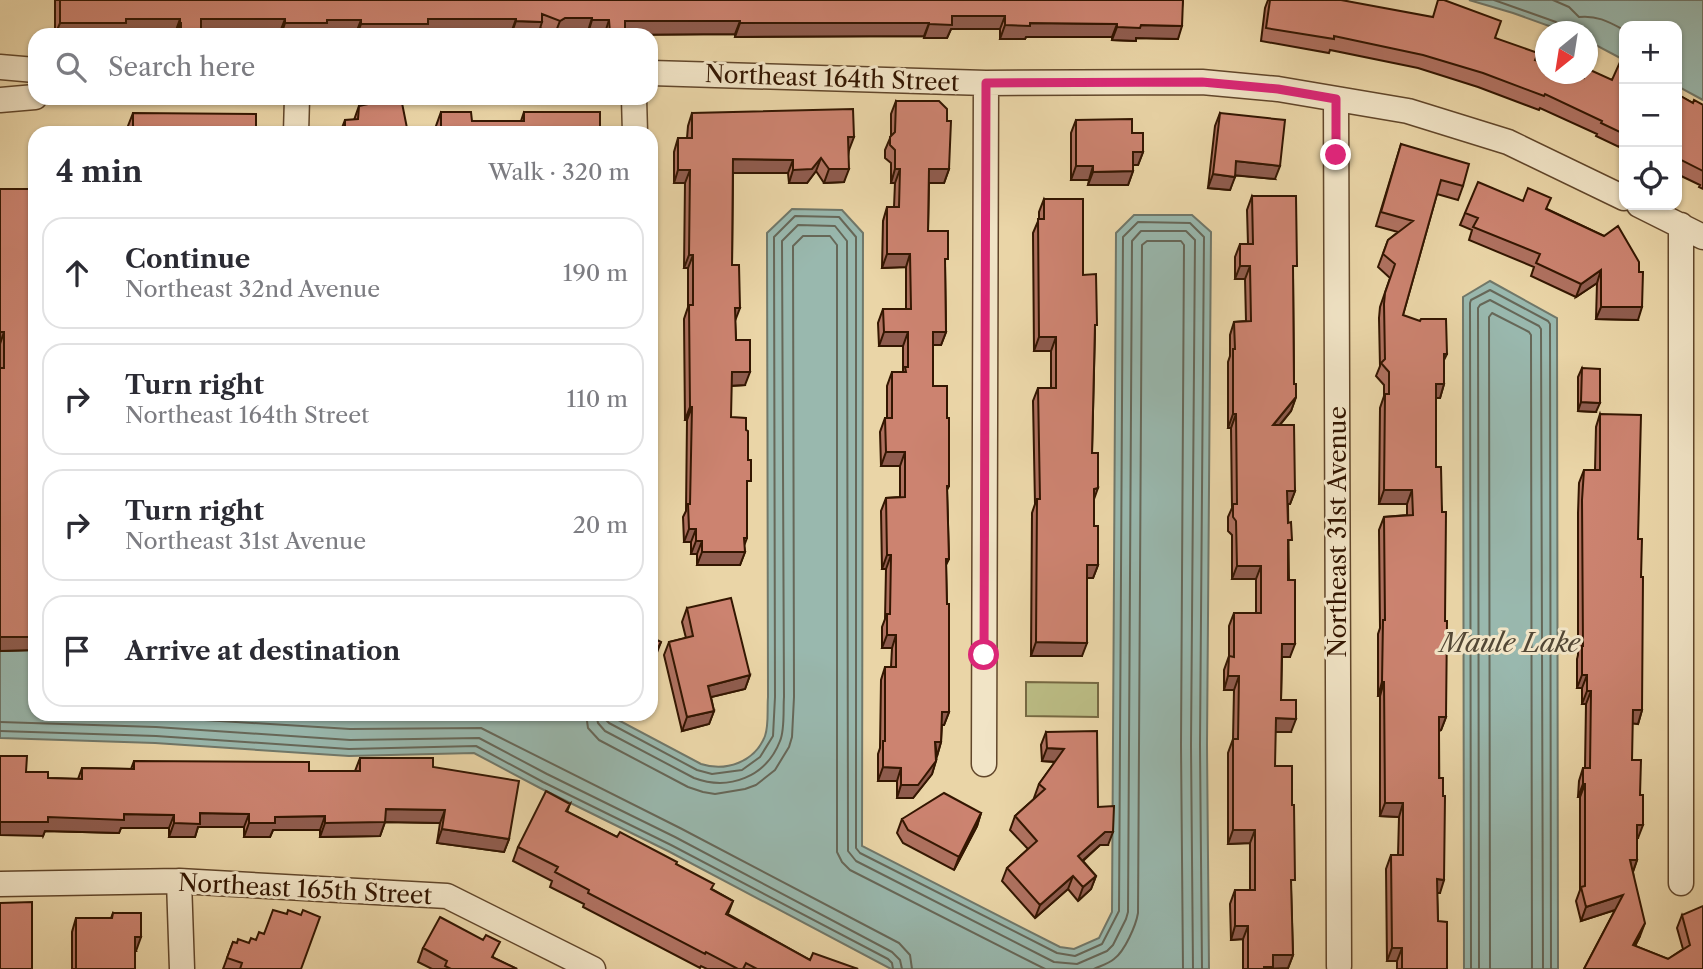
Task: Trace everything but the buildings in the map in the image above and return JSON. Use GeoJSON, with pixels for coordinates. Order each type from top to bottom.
{"type":"FeatureCollection","features":[{"type":"Feature","properties":{"kind":"street"},"geometry":{"type":"LineString","coordinates":[[0,67],[28,69]]}},
{"type":"Feature","properties":{"kind":"street","name":"Northeast 164th Street"},"geometry":{"type":"LineString","coordinates":[[658,73],[986,83],[1202,82],[1278,89],[1408,111],[1508,142],[1619,196]]}},
{"type":"Feature","properties":{"kind":"street"},"geometry":{"type":"LineString","coordinates":[[984,764],[986,83]]}},
{"type":"Feature","properties":{"kind":"street"},"geometry":{"type":"LineString","coordinates":[[0,100],[28,98]]}},
{"type":"Feature","properties":{"kind":"street","name":"Northeast 31st Avenue"},"geometry":{"type":"LineString","coordinates":[[1336,99],[1339,965]]}},
{"type":"Feature","properties":{"kind":"street"},"geometry":{"type":"LineString","coordinates":[[296,126],[297,105]]}},
{"type":"Feature","properties":{"kind":"street"},"geometry":{"type":"LineString","coordinates":[[634,105],[635,126]]}},
{"type":"Feature","properties":{"kind":"street"},"geometry":{"type":"LineString","coordinates":[[1650,210],[1703,237]]}},
{"type":"Feature","properties":{"kind":"street"},"geometry":{"type":"LineString","coordinates":[[1681,225],[1681,883]]}},
{"type":"Feature","properties":{"kind":"street"},"geometry":{"type":"LineString","coordinates":[[180,881],[182,969]]}},
{"type":"Feature","properties":{"kind":"street","name":"Northeast 165th Street"},"geometry":{"type":"LineString","coordinates":[[0,884],[180,881],[447,896],[593,969]]}},
{"type":"Feature","properties":{"kind":"green space"},"geometry":{"type":"Polygon","coordinates":[[[1026,682],[1098,683],[1098,717],[1026,716],[1026,682]]]}},
{"type":"Feature","properties":{"kind":"water"},"geometry":{"type":"Polygon","coordinates":[[[1469,0],[1703,0],[1703,100],[1682,89],[1682,21],[1619,21],[1619,57],[1598,46],[1598,21],[1535,21],[1469,0]]]}},
{"type":"Feature","properties":{"kind":"water"},"geometry":{"type":"Polygon","coordinates":[[[792,209],[842,210],[863,233],[862,846],[1060,947],[1074,949],[1099,938],[1112,912],[1116,233],[1134,215],[1192,215],[1211,232],[1207,745],[1209,969],[891,969],[668,851],[474,753],[349,756],[155,743],[0,738],[0,646],[28,648],[28,721],[620,721],[701,764],[730,766],[747,758],[765,736],[768,697],[767,233],[792,209]]]}},
{"type":"Feature","properties":{"kind":"water","name":"Maule Lake"},"geometry":{"type":"Polygon","coordinates":[[[1490,281],[1557,318],[1558,969],[1464,969],[1463,297],[1490,281]]]}},
{"type":"Feature","properties":{"kind":"route"},"geometry":{"type":"LineString","coordinates":[[984,655],[986,83],[1202,82],[1278,89],[1336,99],[1336,155]]}}]}
